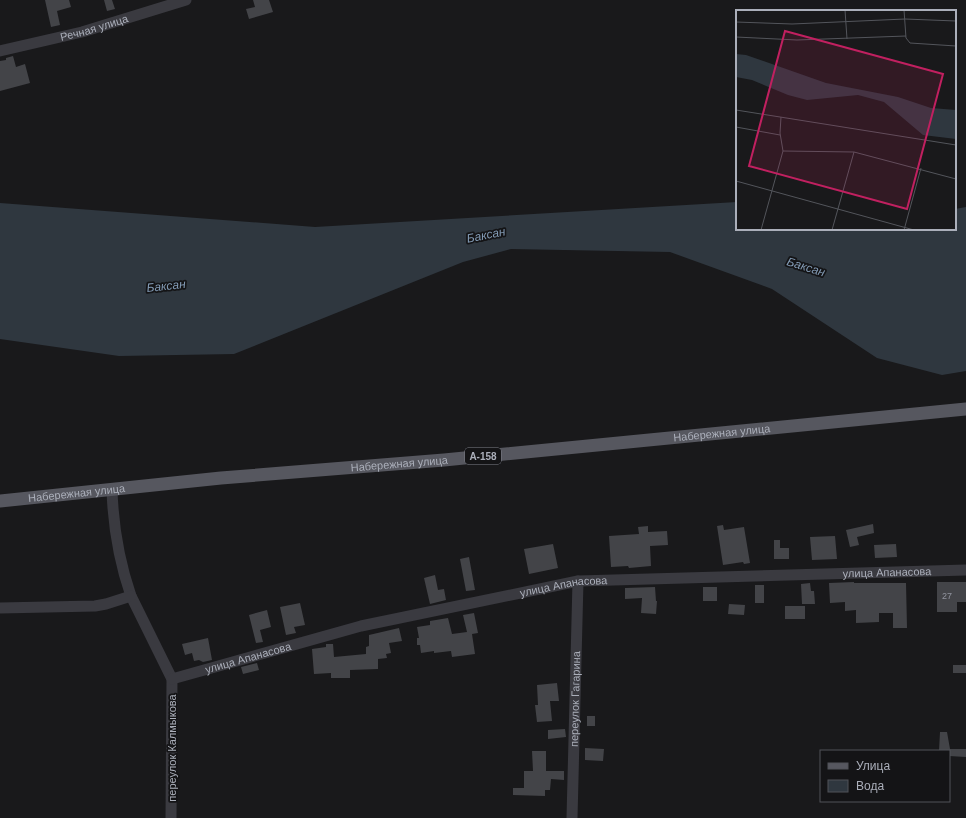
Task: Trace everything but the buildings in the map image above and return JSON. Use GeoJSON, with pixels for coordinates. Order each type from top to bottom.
{"type":"FeatureCollection","features":[{"type":"Feature","properties":{"kind":"main road","name":"Набережная улица"},"geometry":{"type":"LineString","coordinates":[[0,501],[229,477],[451,459],[966,409]]}},
{"type":"Feature","properties":{"kind":"street","name":"Речная улица"},"geometry":{"type":"LineString","coordinates":[[0,51],[82,32],[186,0]]}},
{"type":"Feature","properties":{"kind":"street"},"geometry":{"type":"LineString","coordinates":[[112,489],[115,531],[119,555],[131,596],[172,679]]}},
{"type":"Feature","properties":{"kind":"street","name":"улица Апанасова"},"geometry":{"type":"LineString","coordinates":[[172,679],[361,626],[578,581],[966,570]]}},
{"type":"Feature","properties":{"kind":"street","name":"переулок Гагарина"},"geometry":{"type":"LineString","coordinates":[[572,818],[578,581]]}},
{"type":"Feature","properties":{"kind":"street"},"geometry":{"type":"LineString","coordinates":[[0,608],[95,606],[131,596]]}},
{"type":"Feature","properties":{"kind":"street","name":"переулок Калмыкова"},"geometry":{"type":"LineString","coordinates":[[171,818],[172,679]]}},
{"type":"Feature","properties":{"kind":"water","name":"Баксан"},"geometry":{"type":"Polygon","coordinates":[[[736,202],[736,230],[956,230],[956,209],[966,207],[966,371],[942,375],[877,358],[772,289],[670,252],[511,249],[463,262],[234,354],[119,356],[0,339],[0,203],[315,227],[736,202]]]}}]}
